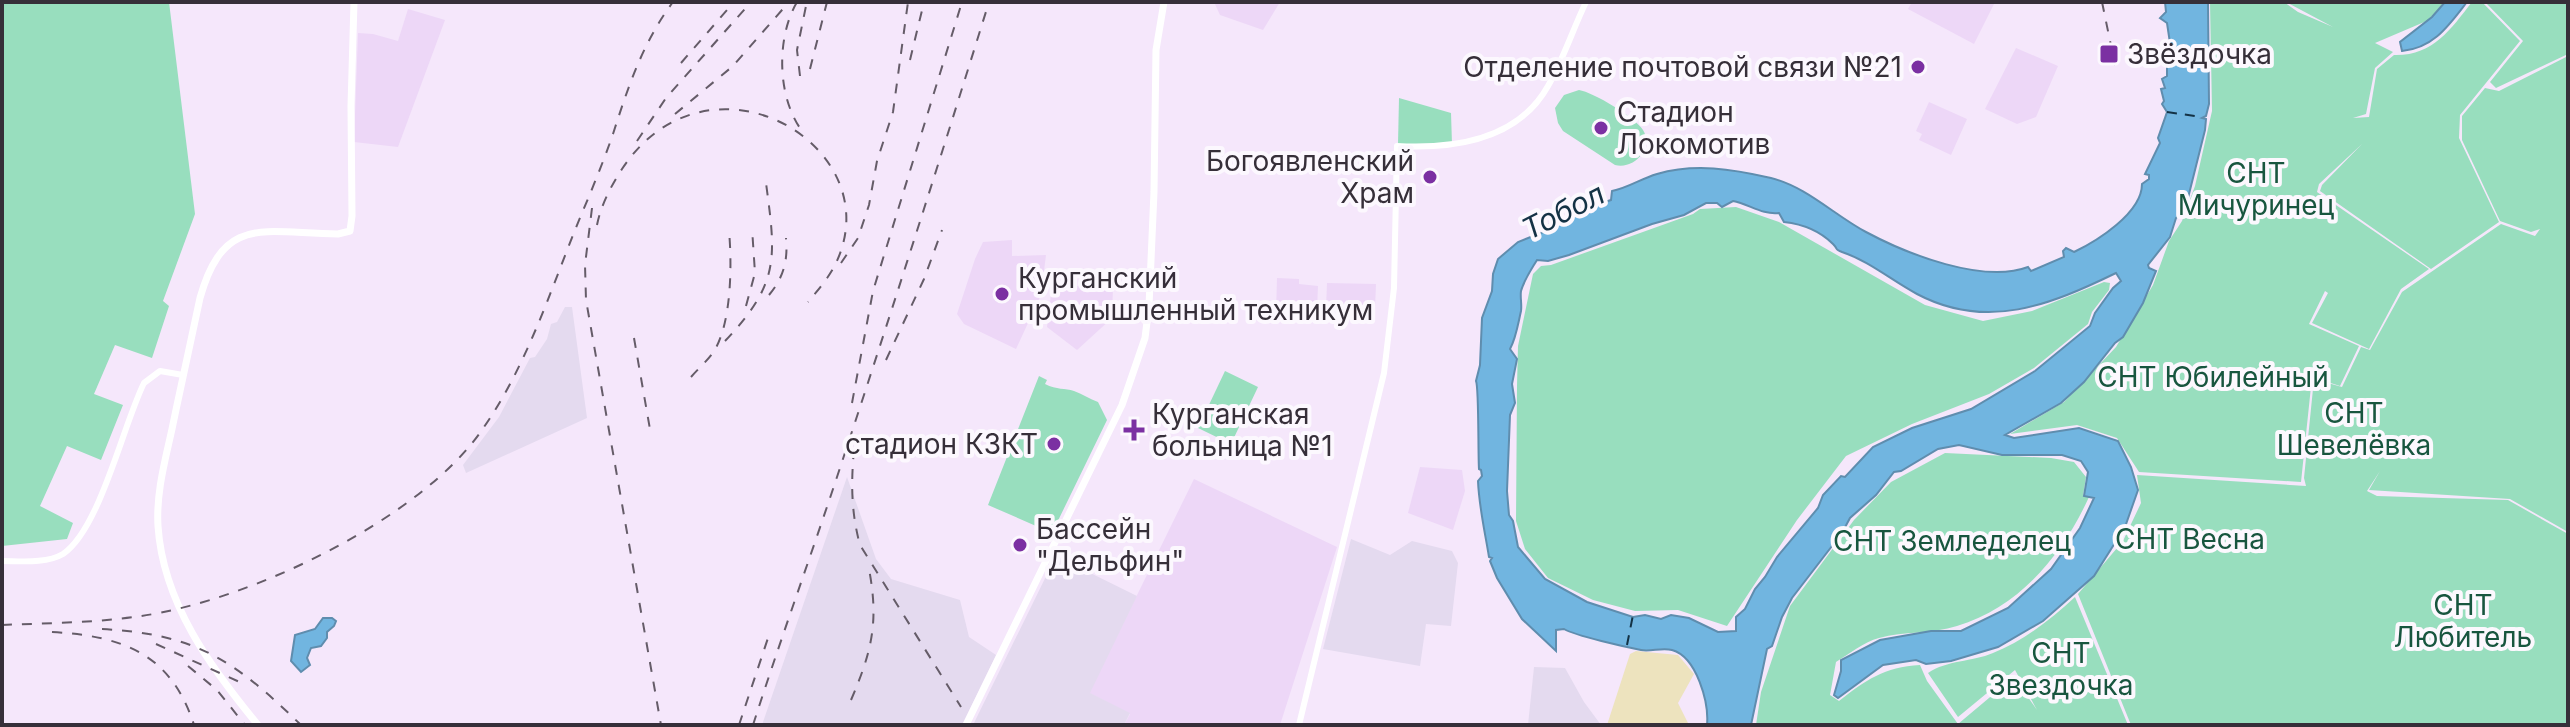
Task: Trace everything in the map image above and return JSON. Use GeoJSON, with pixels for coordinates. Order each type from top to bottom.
{"type":"FeatureCollection","features":[{"type":"Feature","properties":{"kind":"main road"},"geometry":{"type":"LineString","coordinates":[[258,725],[222,680],[194,637],[178,604],[160,540],[158,505],[200,298],[211,265],[219,253],[233,240],[253,233],[350,231],[354,2]]}},
{"type":"Feature","properties":{"kind":"main road"},"geometry":{"type":"LineString","coordinates":[[966,725],[1122,405],[1142,350],[1149,306],[1155,77],[1158,30],[1164,2]]}},
{"type":"Feature","properties":{"kind":"main road"},"geometry":{"type":"LineString","coordinates":[[1299,725],[1389,343],[1397,146],[1454,146],[1505,129],[1522,118],[1540,100],[1549,84],[1586,2]]}},
{"type":"Feature","properties":{"kind":"main road"},"geometry":{"type":"LineString","coordinates":[[2,561],[47,559],[60,555],[72,545],[90,518],[144,383],[160,371],[183,375]]}},
{"type":"Feature","properties":{"kind":"shaded area"},"geometry":{"type":"Polygon","coordinates":[[[1214,2],[1280,2],[1263,30],[1220,15],[1214,2]]]}},
{"type":"Feature","properties":{"kind":"shaded area"},"geometry":{"type":"Polygon","coordinates":[[[1912,2],[1995,2],[1974,44],[1908,9],[1912,2]]]}},
{"type":"Feature","properties":{"kind":"shaded area"},"geometry":{"type":"Polygon","coordinates":[[[408,9],[445,20],[398,147],[354,142],[358,33],[398,41],[408,9]]]}},
{"type":"Feature","properties":{"kind":"shaded area"},"geometry":{"type":"Polygon","coordinates":[[[2016,48],[2058,66],[2036,117],[2017,124],[1985,109],[2016,48]]]}},
{"type":"Feature","properties":{"kind":"shaded area"},"geometry":{"type":"Polygon","coordinates":[[[1929,102],[1967,119],[1951,155],[1919,140],[1922,134],[1916,131],[1929,102]]]}},
{"type":"Feature","properties":{"kind":"shaded area","name":"Курганский промышленный техникум"},"geometry":{"type":"Polygon","coordinates":[[[1012,240],[1012,256],[1046,255],[1041,295],[1016,349],[964,324],[957,314],[983,242],[1012,240]]]}},
{"type":"Feature","properties":{"kind":"shaded area"},"geometry":{"type":"Polygon","coordinates":[[[1277,278],[1299,279],[1299,284],[1318,286],[1317,310],[1276,313],[1277,278]]]}},
{"type":"Feature","properties":{"kind":"shaded area"},"geometry":{"type":"Polygon","coordinates":[[[1327,283],[1376,284],[1375,309],[1326,308],[1327,283]]]}},
{"type":"Feature","properties":{"kind":"shaded area"},"geometry":{"type":"Polygon","coordinates":[[[1052,286],[1113,286],[1112,318],[1077,350],[1047,327],[1052,286]]]}},
{"type":"Feature","properties":{"kind":"shaded area"},"geometry":{"type":"Polygon","coordinates":[[[565,307],[572,307],[587,418],[466,473],[463,465],[499,417],[530,358],[535,357],[547,339],[551,324],[557,322],[565,307]]]}},
{"type":"Feature","properties":{"kind":"shaded area"},"geometry":{"type":"Polygon","coordinates":[[[1420,467],[1462,470],[1465,491],[1453,530],[1408,513],[1420,467]]]}},
{"type":"Feature","properties":{"kind":"shaded area"},"geometry":{"type":"Polygon","coordinates":[[[847,477],[876,559],[891,579],[960,600],[969,637],[996,655],[962,725],[762,725],[847,477]]]}},
{"type":"Feature","properties":{"kind":"shaded area"},"geometry":{"type":"Polygon","coordinates":[[[1194,479],[1337,547],[1280,725],[1124,725],[1130,714],[1089,693],[1194,479]]]}},
{"type":"Feature","properties":{"kind":"shaded area"},"geometry":{"type":"Polygon","coordinates":[[[1351,539],[1390,555],[1412,541],[1452,551],[1458,563],[1451,626],[1426,624],[1420,666],[1323,649],[1351,539]]]}},
{"type":"Feature","properties":{"kind":"shaded area"},"geometry":{"type":"Polygon","coordinates":[[[1056,556],[1137,596],[1090,693],[1130,713],[1124,725],[973,725],[1056,556]]]}},
{"type":"Feature","properties":{"kind":"shaded area"},"geometry":{"type":"Polygon","coordinates":[[[1534,667],[1565,668],[1601,725],[1528,725],[1534,667]]]}},
{"type":"Feature","properties":{"kind":"green space"},"geometry":{"type":"Polygon","coordinates":[[[2,2],[169,2],[195,214],[163,301],[169,306],[152,358],[115,345],[94,394],[123,405],[101,460],[67,446],[40,506],[73,523],[67,539],[2,546],[2,2]]]}},
{"type":"Feature","properties":{"kind":"green space"},"geometry":{"type":"Polygon","coordinates":[[[2210,2],[2284,2],[2298,12],[2333,27],[2286,2],[2444,2],[2429,20],[2375,43],[2393,52],[2375,68],[2366,114],[2353,118],[2369,117],[2377,69],[2394,55],[2420,51],[2430,46],[2448,31],[2472,2],[2482,2],[2520,41],[2460,115],[2459,138],[2499,222],[2431,269],[2320,191],[2322,185],[2362,144],[2319,184],[2317,192],[2429,269],[2401,289],[2369,349],[2312,323],[2328,293],[2325,291],[2309,324],[2359,346],[2340,386],[2312,377],[2301,482],[2139,472],[2117,438],[2077,425],[2010,434],[2064,402],[2116,347],[2153,285],[2169,241],[2182,221],[2195,186],[2212,111],[2210,2]]]}},
{"type":"Feature","properties":{"kind":"green space"},"geometry":{"type":"Polygon","coordinates":[[[2485,2],[2568,2],[2568,54],[2496,88],[2490,82],[2523,41],[2485,2]]]}},
{"type":"Feature","properties":{"kind":"green space"},"geometry":{"type":"Polygon","coordinates":[[[2568,56],[2568,532],[2510,499],[2369,490],[2380,471],[2367,491],[2377,496],[2508,500],[2568,534],[2568,725],[2131,725],[2078,594],[2123,541],[2141,503],[2137,475],[2306,486],[2304,478],[2314,379],[2342,387],[2361,347],[2370,350],[2402,292],[2501,224],[2535,236],[2540,229],[2531,232],[2500,221],[2462,140],[2462,116],[2485,88],[2499,91],[2568,56]]]}},
{"type":"Feature","properties":{"kind":"green space","name":"Стадион Локомотив"},"geometry":{"type":"Polygon","coordinates":[[[1579,90],[1614,106],[1643,130],[1646,144],[1635,161],[1615,165],[1563,131],[1555,108],[1564,95],[1579,90]]]}},
{"type":"Feature","properties":{"kind":"green space"},"geometry":{"type":"Polygon","coordinates":[[[1399,98],[1451,113],[1452,145],[1398,144],[1399,98]]]}},
{"type":"Feature","properties":{"kind":"green space"},"geometry":{"type":"Polygon","coordinates":[[[1736,207],[1779,222],[1925,305],[1983,321],[2032,311],[2104,282],[2110,283],[2109,290],[2092,312],[2088,324],[2034,368],[1989,394],[1912,424],[1846,456],[1797,520],[1727,626],[1678,610],[1635,611],[1593,600],[1548,578],[1525,549],[1516,521],[1517,386],[1518,346],[1533,274],[1541,266],[1551,265],[1700,209],[1736,207]]]}},
{"type":"Feature","properties":{"kind":"green space"},"geometry":{"type":"Polygon","coordinates":[[[1225,371],[1258,387],[1231,444],[1198,428],[1225,371]]]}},
{"type":"Feature","properties":{"kind":"green space","name":"стадион КЗКТ"},"geometry":{"type":"Polygon","coordinates":[[[1039,376],[1047,380],[1045,384],[1074,391],[1098,402],[1107,420],[1052,533],[988,505],[1039,376]]]}},
{"type":"Feature","properties":{"kind":"green space","name":"СНТ Земледелец"},"geometry":{"type":"Polygon","coordinates":[[[1945,453],[2074,462],[2086,477],[2083,496],[2089,497],[2066,539],[2020,592],[2001,606],[1957,626],[1889,636],[1862,645],[1836,662],[1830,695],[1839,701],[1876,676],[1920,665],[1927,681],[1958,724],[2014,677],[2037,710],[2015,670],[1958,717],[1928,673],[1943,666],[1985,656],[2016,642],[2075,597],[2128,725],[1756,725],[1761,692],[1790,606],[1854,520],[1891,482],[1945,453]]]}},
{"type":"Feature","properties":{"kind":"sand"},"geometry":{"type":"Polygon","coordinates":[[[1636,651],[1678,655],[1694,674],[1678,703],[1689,725],[1607,725],[1630,654],[1636,651]]]}},
{"type":"Feature","properties":{"kind":"water"},"geometry":{"type":"Polygon","coordinates":[[[2165,2],[2208,2],[2209,104],[2206,116],[2202,118],[2206,119],[2205,130],[2185,210],[2176,218],[2170,237],[2148,265],[2156,271],[2143,303],[2123,337],[2061,403],[2005,435],[2014,438],[2079,428],[2118,441],[2138,490],[2125,527],[2094,576],[2043,621],[1998,647],[1951,661],[1926,664],[1916,660],[1883,665],[1838,698],[1834,695],[1841,660],[1880,640],[1931,631],[1961,631],[2008,608],[2051,569],[2080,528],[2094,498],[2084,496],[2088,472],[2081,461],[2062,455],[2002,455],[1959,445],[1938,449],[1894,472],[1876,495],[1850,518],[1792,598],[1782,617],[1772,646],[1767,649],[1751,725],[1707,725],[1700,682],[1681,654],[1664,649],[1641,650],[1564,629],[1556,630],[1556,651],[1522,619],[1490,561],[1492,558],[1489,557],[1478,481],[1482,476],[1479,469],[1476,381],[1480,365],[1482,318],[1492,291],[1498,259],[1518,242],[1546,231],[1548,225],[1585,206],[1611,200],[1612,191],[1657,174],[1714,168],[1784,182],[1866,232],[1923,257],[1989,272],[2028,267],[2031,271],[2064,257],[2066,248],[2074,252],[2084,247],[2117,225],[2135,205],[2142,184],[2149,179],[2149,175],[2145,174],[2160,143],[2158,138],[2167,112],[2162,104],[2161,89],[2165,88],[2162,79],[2167,76],[2167,49],[2170,43],[2167,23],[2160,18],[2166,12],[2165,2]],[[1733,201],[1722,207],[1717,203],[1706,203],[1684,215],[1569,255],[1548,261],[1537,260],[1521,291],[1521,311],[1510,349],[1517,359],[1512,384],[1515,403],[1510,415],[1507,491],[1509,515],[1518,547],[1545,579],[1587,602],[1633,617],[1645,615],[1661,619],[1671,615],[1689,618],[1718,632],[1736,631],[1736,617],[1745,609],[1777,557],[1818,508],[1823,495],[1873,447],[1912,428],[1971,409],[2035,371],[2090,326],[2095,313],[2121,281],[2116,273],[2042,303],[1993,312],[1968,311],[1917,294],[1861,260],[1838,250],[1817,232],[1784,222],[1779,213],[1733,201]]]}},
{"type":"Feature","properties":{"kind":"water"},"geometry":{"type":"Polygon","coordinates":[[[2445,2],[2467,2],[2432,40],[2402,51],[2400,42],[2432,17],[2445,2]]]}},
{"type":"Feature","properties":{"kind":"water"},"geometry":{"type":"Polygon","coordinates":[[[323,618],[336,621],[321,646],[311,648],[307,658],[310,665],[301,672],[291,661],[295,635],[315,629],[323,618]]]}},
{"type":"Feature","properties":{"kind":"ferry route"},"geometry":{"type":"LineString","coordinates":[[2167,112],[2202,117]]}},
{"type":"Feature","properties":{"kind":"ferry route"},"geometry":{"type":"LineString","coordinates":[[1627,645],[1633,615]]}},
{"type":"Feature","properties":{"kind":"railway"},"geometry":{"type":"LineString","coordinates":[[2,625],[141,616],[231,593],[280,574],[377,523],[420,493],[456,461],[500,402],[527,350],[602,164],[637,65],[673,2]]}},
{"type":"Feature","properties":{"kind":"railway"},"geometry":{"type":"LineString","coordinates":[[681,63],[734,2]]}},
{"type":"Feature","properties":{"kind":"railway"},"geometry":{"type":"LineString","coordinates":[[637,141],[666,98],[751,2]]}},
{"type":"Feature","properties":{"kind":"railway"},"geometry":{"type":"LineString","coordinates":[[675,114],[733,66],[789,2]]}},
{"type":"Feature","properties":{"kind":"railway"},"geometry":{"type":"LineString","coordinates":[[797,2],[785,33],[782,67],[788,102],[802,131]]}},
{"type":"Feature","properties":{"kind":"railway"},"geometry":{"type":"LineString","coordinates":[[810,69],[827,2]]}},
{"type":"Feature","properties":{"kind":"railway"},"geometry":{"type":"LineString","coordinates":[[841,263],[858,238],[893,112],[908,2]]}},
{"type":"Feature","properties":{"kind":"railway"},"geometry":{"type":"LineString","coordinates":[[910,60],[924,2]]}},
{"type":"Feature","properties":{"kind":"railway"},"geometry":{"type":"LineString","coordinates":[[852,403],[873,291],[962,2]]}},
{"type":"Feature","properties":{"kind":"railway"},"geometry":{"type":"LineString","coordinates":[[753,725],[835,483],[989,2]]}},
{"type":"Feature","properties":{"kind":"railway"},"geometry":{"type":"LineString","coordinates":[[2102,2],[2115,65]]}},
{"type":"Feature","properties":{"kind":"railway"},"geometry":{"type":"LineString","coordinates":[[800,76],[797,50],[806,6]]}},
{"type":"Feature","properties":{"kind":"railway"},"geometry":{"type":"LineString","coordinates":[[597,225],[607,196],[622,169],[659,130],[701,112],[744,111],[784,124],[817,149],[839,183],[846,223],[834,267],[808,302]]}},
{"type":"Feature","properties":{"kind":"railway"},"geometry":{"type":"LineString","coordinates":[[725,341],[756,302],[770,268],[772,231],[766,183]]}},
{"type":"Feature","properties":{"kind":"railway"},"geometry":{"type":"LineString","coordinates":[[592,208],[585,265],[586,300],[661,725]]}},
{"type":"Feature","properties":{"kind":"railway"},"geometry":{"type":"LineString","coordinates":[[746,306],[755,273],[752,228]]}},
{"type":"Feature","properties":{"kind":"railway"},"geometry":{"type":"LineString","coordinates":[[886,360],[924,279],[942,230]]}},
{"type":"Feature","properties":{"kind":"railway"},"geometry":{"type":"LineString","coordinates":[[691,377],[712,354],[724,328],[730,277],[729,231]]}},
{"type":"Feature","properties":{"kind":"railway"},"geometry":{"type":"LineString","coordinates":[[769,295],[784,268],[786,238]]}},
{"type":"Feature","properties":{"kind":"railway"},"geometry":{"type":"LineString","coordinates":[[634,338],[651,435]]}},
{"type":"Feature","properties":{"kind":"railway"},"geometry":{"type":"LineString","coordinates":[[854,449],[852,497],[860,545],[961,707]]}},
{"type":"Feature","properties":{"kind":"railway"},"geometry":{"type":"LineString","coordinates":[[851,700],[872,636],[869,569]]}},
{"type":"Feature","properties":{"kind":"railway"},"geometry":{"type":"LineString","coordinates":[[102,629],[164,637],[212,655],[255,684],[301,725]]}},
{"type":"Feature","properties":{"kind":"railway"},"geometry":{"type":"LineString","coordinates":[[52,632],[100,638],[141,653],[172,681],[194,725]]}},
{"type":"Feature","properties":{"kind":"railway"},"geometry":{"type":"LineString","coordinates":[[739,725],[770,632]]}},
{"type":"Feature","properties":{"kind":"railway"},"geometry":{"type":"LineString","coordinates":[[156,644],[244,684]]}},
{"type":"Feature","properties":{"kind":"railway"},"geometry":{"type":"LineString","coordinates":[[188,666],[217,690],[245,725]]}},
{"type":"Feature","properties":{"kind":"place","name":"Звёздочка"},"geometry":{"type":"Point","coordinates":[2109,54]}},
{"type":"Feature","properties":{"kind":"place","name":"Отделение почтовой связи №21"},"geometry":{"type":"Point","coordinates":[1918,67]}},
{"type":"Feature","properties":{"kind":"place","name":"Стадион Локомотив"},"geometry":{"type":"Point","coordinates":[1601,128]}},
{"type":"Feature","properties":{"kind":"place","name":"Богоявленский Храм"},"geometry":{"type":"Point","coordinates":[1430,177]}},
{"type":"Feature","properties":{"kind":"place","name":"Курганский промышленный техникум"},"geometry":{"type":"Point","coordinates":[1002,294]}},
{"type":"Feature","properties":{"kind":"place","name":"Курганская больница №1"},"geometry":{"type":"Point","coordinates":[1134,430]}},
{"type":"Feature","properties":{"kind":"place","name":"стадион КЗКТ"},"geometry":{"type":"Point","coordinates":[1054,444]}},
{"type":"Feature","properties":{"kind":"place","name":"Бассейн \"Дельфин\""},"geometry":{"type":"Point","coordinates":[1020,545]}},
{"type":"Feature","properties":{"kind":"park label","name":"СНТ Мичуринец"},"geometry":{"type":"Point","coordinates":[2256,189]}},
{"type":"Feature","properties":{"kind":"park label","name":"СНТ Юбилейный"},"geometry":{"type":"Point","coordinates":[2213,377]}},
{"type":"Feature","properties":{"kind":"park label","name":"СНТ Шевелёвка"},"geometry":{"type":"Point","coordinates":[2354,429]}},
{"type":"Feature","properties":{"kind":"park label","name":"СНТ Весна"},"geometry":{"type":"Point","coordinates":[2190,539]}},
{"type":"Feature","properties":{"kind":"park label","name":"СНТ Любитель"},"geometry":{"type":"Point","coordinates":[2463,621]}},
{"type":"Feature","properties":{"kind":"park label","name":"СНТ Звездочка"},"geometry":{"type":"Point","coordinates":[2061,669]}},
{"type":"Feature","properties":{"kind":"water label","name":"Тобол"},"geometry":{"type":"Point","coordinates":[1563,211]}}]}
